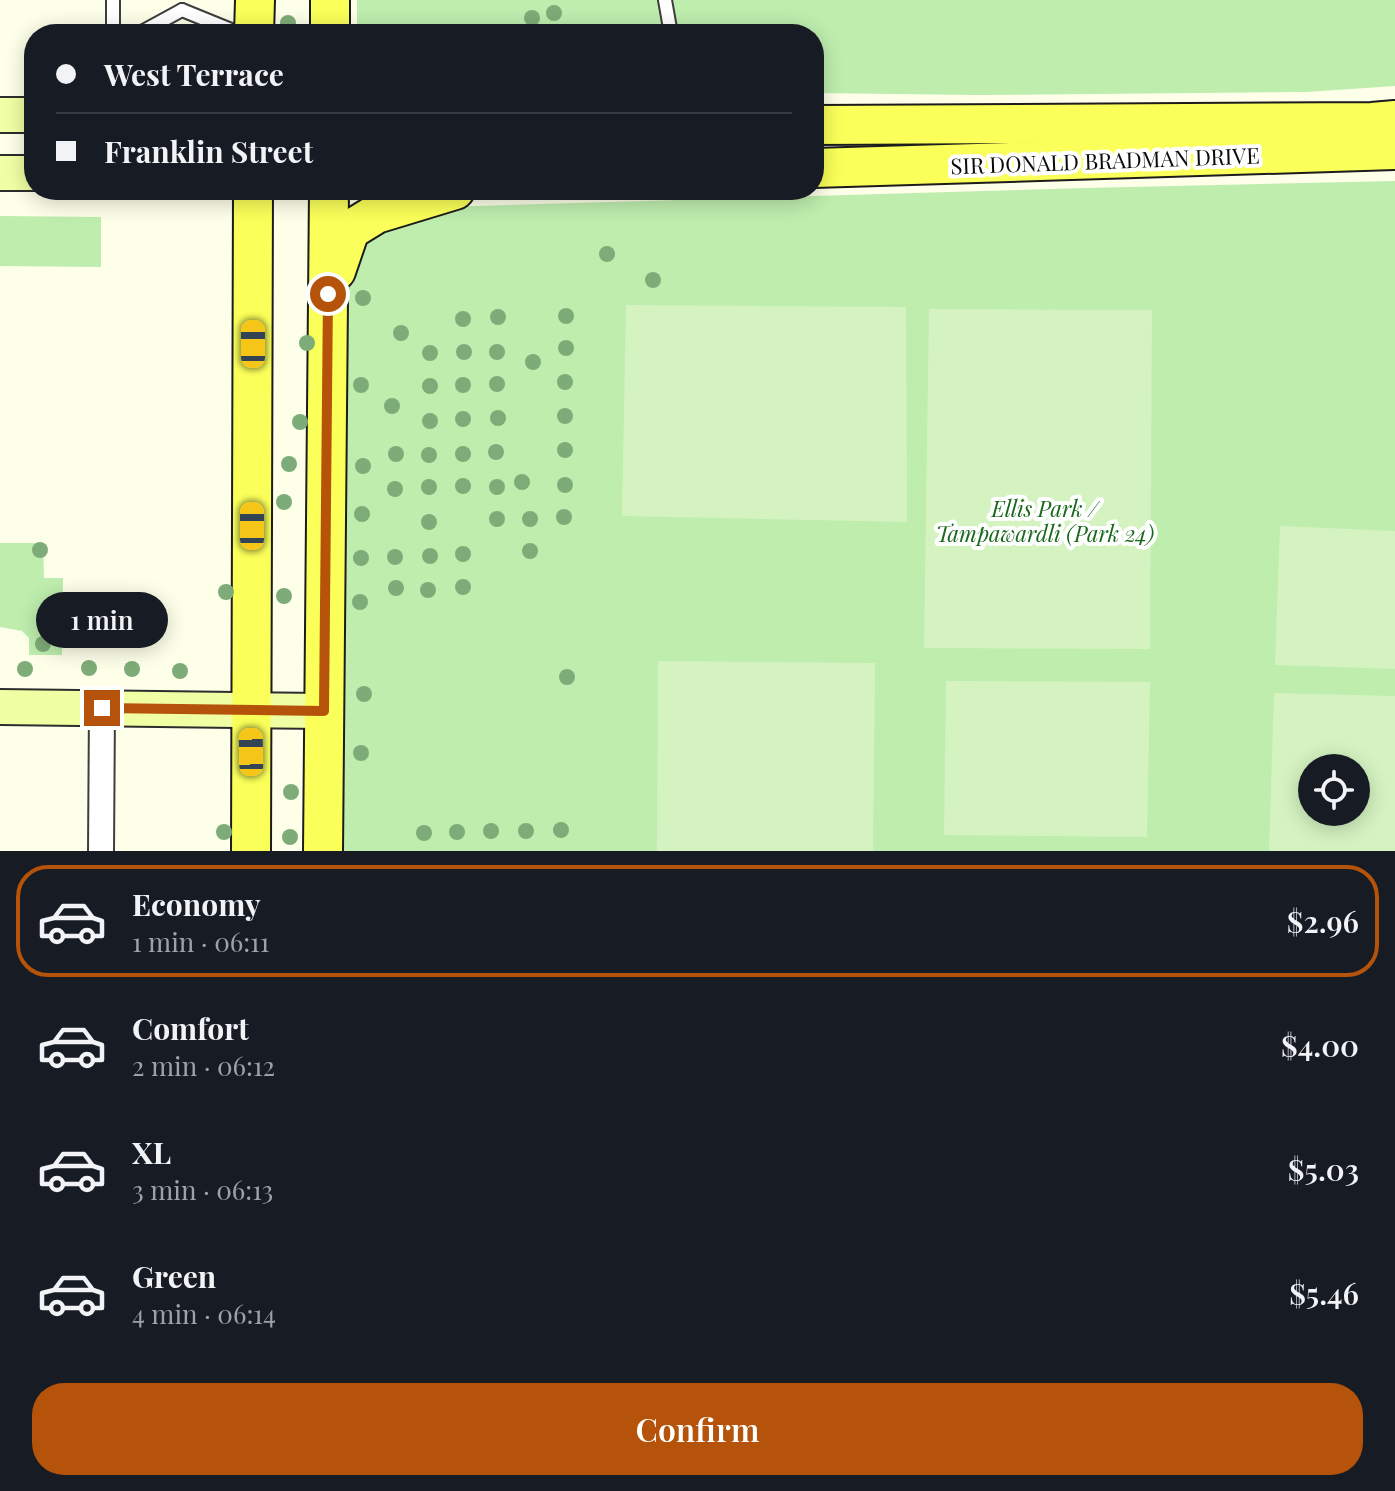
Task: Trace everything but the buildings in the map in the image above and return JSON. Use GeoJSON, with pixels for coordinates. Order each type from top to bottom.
{"type":"FeatureCollection","features":[{"type":"Feature","properties":{"kind":"main road"},"geometry":{"type":"LineString","coordinates":[[254,24],[255,0]]}},
{"type":"Feature","properties":{"kind":"main road"},"geometry":{"type":"LineString","coordinates":[[330,0],[330,24]]}},
{"type":"Feature","properties":{"kind":"main road","name":"SIR DONALD BRADMAN DRIVE"},"geometry":{"type":"LineString","coordinates":[[824,125],[1395,120]]}},
{"type":"Feature","properties":{"kind":"main road","name":"SIR DONALD BRADMAN DRIVE"},"geometry":{"type":"LineString","coordinates":[[824,168],[1395,150]]}},
{"type":"Feature","properties":{"kind":"main road"},"geometry":{"type":"LineString","coordinates":[[251,851],[253,200]]}},
{"type":"Feature","properties":{"kind":"main road"},"geometry":{"type":"LineString","coordinates":[[323,851],[329,200]]}},
{"type":"Feature","properties":{"kind":"main road"},"geometry":{"type":"LineString","coordinates":[[328,294],[350,230],[376,214],[422,200]]}},
{"type":"Feature","properties":{"kind":"street"},"geometry":{"type":"LineString","coordinates":[[0,115],[24,115]]}},
{"type":"Feature","properties":{"kind":"street"},"geometry":{"type":"LineString","coordinates":[[0,173],[24,173]]}},
{"type":"Feature","properties":{"kind":"street"},"geometry":{"type":"LineString","coordinates":[[0,707],[324,711]]}},
{"type":"Feature","properties":{"kind":"street"},"geometry":{"type":"LineString","coordinates":[[101,851],[102,708]]}},
{"type":"Feature","properties":{"kind":"lane"},"geometry":{"type":"LineString","coordinates":[[113,0],[113,24]]}},
{"type":"Feature","properties":{"kind":"lane"},"geometry":{"type":"LineString","coordinates":[[665,0],[669,24]]}},
{"type":"Feature","properties":{"kind":"lane"},"geometry":{"type":"LineString","coordinates":[[153,24],[182,5],[221,24]]}},
{"type":"Feature","properties":{"kind":"green space"},"geometry":{"type":"Polygon","coordinates":[[[357,0],[1395,0],[1395,86],[1306,92],[824,93],[824,24],[357,24],[357,0]]]}},
{"type":"Feature","properties":{"kind":"green space","name":"Ellis Park / Tampawardli (Park 24)"},"geometry":{"type":"Polygon","coordinates":[[[1395,181],[1395,851],[344,851],[342,272],[371,231],[443,207],[680,200],[824,200],[824,196],[1395,181]]]}},
{"type":"Feature","properties":{"kind":"green space"},"geometry":{"type":"Polygon","coordinates":[[[0,216],[101,217],[101,267],[0,266],[0,216]]]}},
{"type":"Feature","properties":{"kind":"green space"},"geometry":{"type":"Polygon","coordinates":[[[626,305],[906,307],[907,522],[622,516],[626,305]]]}},
{"type":"Feature","properties":{"kind":"green space"},"geometry":{"type":"Polygon","coordinates":[[[929,309],[1152,310],[1150,649],[924,648],[929,309]]]}},
{"type":"Feature","properties":{"kind":"green space"},"geometry":{"type":"Polygon","coordinates":[[[1280,526],[1395,531],[1395,669],[1275,665],[1280,526]]]}},
{"type":"Feature","properties":{"kind":"green space"},"geometry":{"type":"Polygon","coordinates":[[[0,543],[43,543],[44,578],[63,578],[62,655],[29,655],[29,638],[22,631],[0,627],[0,543]]]}},
{"type":"Feature","properties":{"kind":"green space"},"geometry":{"type":"Polygon","coordinates":[[[658,661],[875,663],[873,851],[657,851],[658,661]]]}},
{"type":"Feature","properties":{"kind":"green space"},"geometry":{"type":"Polygon","coordinates":[[[946,681],[1150,682],[1147,837],[944,835],[946,681]]]}},
{"type":"Feature","properties":{"kind":"green space"},"geometry":{"type":"Polygon","coordinates":[[[1274,693],[1395,696],[1395,851],[1269,851],[1274,693]]]}},
{"type":"Feature","properties":{"kind":"route"},"geometry":{"type":"LineString","coordinates":[[102,708],[324,711],[328,294]]}}]}
